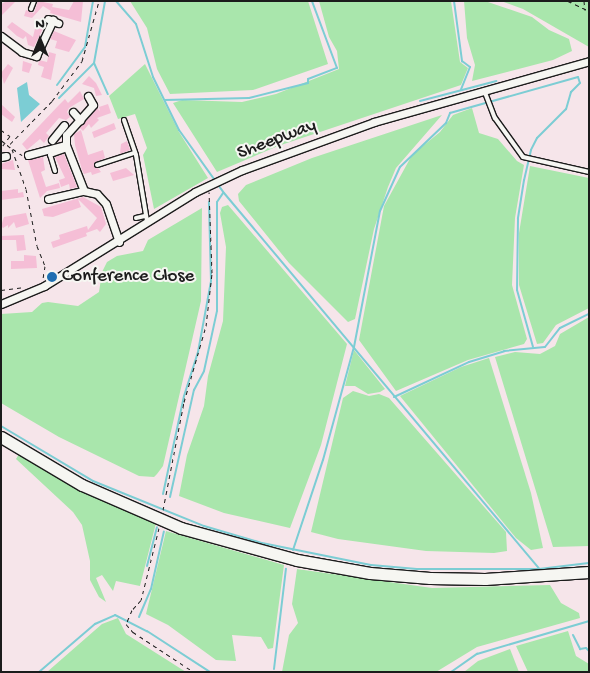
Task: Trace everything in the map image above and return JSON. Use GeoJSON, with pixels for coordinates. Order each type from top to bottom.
{"type":"FeatureCollection","features":[{"type":"Feature","properties":{"kind":"main road"},"geometry":{"type":"LineString","coordinates":[[1,437],[82,484],[252,549],[370,573],[485,579],[589,572]]}},
{"type":"Feature","properties":{"kind":"street"},"geometry":{"type":"LineString","coordinates":[[2,37],[22,52],[37,56],[53,21]]}},
{"type":"Feature","properties":{"kind":"street","name":"Sheepway"},"geometry":{"type":"LineString","coordinates":[[1,304],[118,242],[146,219],[213,183],[341,133],[589,61]]}},
{"type":"Feature","properties":{"kind":"street"},"geometry":{"type":"LineString","coordinates":[[84,191],[67,147],[66,136],[93,105],[88,96]]}},
{"type":"Feature","properties":{"kind":"street"},"geometry":{"type":"LineString","coordinates":[[73,112],[80,120]]}},
{"type":"Feature","properties":{"kind":"street"},"geometry":{"type":"LineString","coordinates":[[52,140],[64,125]]}},
{"type":"Feature","properties":{"kind":"street"},"geometry":{"type":"LineString","coordinates":[[58,132],[66,136]]}},
{"type":"Feature","properties":{"kind":"street"},"geometry":{"type":"LineString","coordinates":[[28,155],[67,147]]}},
{"type":"Feature","properties":{"kind":"street"},"geometry":{"type":"LineString","coordinates":[[48,199],[57,194],[84,191],[97,194],[106,204],[118,242]]}},
{"type":"Feature","properties":{"kind":"lane"},"geometry":{"type":"LineString","coordinates":[[31,9],[33,2]]}},
{"type":"Feature","properties":{"kind":"lane"},"geometry":{"type":"LineString","coordinates":[[484,90],[496,121],[525,158],[589,172]]}},
{"type":"Feature","properties":{"kind":"lane"},"geometry":{"type":"LineString","coordinates":[[124,120],[136,153],[147,210],[146,219],[136,218]]}},
{"type":"Feature","properties":{"kind":"lane"},"geometry":{"type":"LineString","coordinates":[[55,171],[50,155],[67,147]]}},
{"type":"Feature","properties":{"kind":"lane"},"geometry":{"type":"LineString","coordinates":[[97,165],[136,153]]}},
{"type":"Feature","properties":{"kind":"lane"},"geometry":{"type":"LineString","coordinates":[[106,162],[108,168]]}},
{"type":"Feature","properties":{"kind":"path"},"geometry":{"type":"LineString","coordinates":[[10,144],[52,101],[82,60],[99,1]]}},
{"type":"Feature","properties":{"kind":"path"},"geometry":{"type":"LineString","coordinates":[[568,1],[589,11]]}},
{"type":"Feature","properties":{"kind":"path"},"geometry":{"type":"LineString","coordinates":[[584,1],[585,10]]}},
{"type":"Feature","properties":{"kind":"path"},"geometry":{"type":"LineString","coordinates":[[1,130],[10,136],[1,148]]}},
{"type":"Feature","properties":{"kind":"path"},"geometry":{"type":"LineString","coordinates":[[1,140],[10,144],[12,149],[44,263],[42,283]]}},
{"type":"Feature","properties":{"kind":"path"},"geometry":{"type":"LineString","coordinates":[[12,149],[28,155]]}},
{"type":"Feature","properties":{"kind":"path"},"geometry":{"type":"LineString","coordinates":[[194,672],[133,632],[126,622],[141,600],[145,588],[164,507],[184,402],[202,344],[212,288],[213,183]]}},
{"type":"Feature","properties":{"kind":"path"},"geometry":{"type":"LineString","coordinates":[[1,290],[28,287]]}},
{"type":"Feature","properties":{"kind":"green space"},"geometry":{"type":"Polygon","coordinates":[[[130,1],[308,1],[328,64],[253,90],[170,94],[157,69],[147,28],[130,1]]]}},
{"type":"Feature","properties":{"kind":"green space"},"geometry":{"type":"Polygon","coordinates":[[[319,1],[451,1],[460,62],[468,68],[461,85],[278,146],[217,172],[173,103],[182,100],[242,102],[276,94],[339,69],[337,51],[329,37],[319,1]]]}},
{"type":"Feature","properties":{"kind":"green space"},"geometry":{"type":"Polygon","coordinates":[[[464,1],[485,1],[532,17],[549,30],[569,39],[572,51],[553,60],[472,81],[475,65],[467,38],[464,1]]]}},
{"type":"Feature","properties":{"kind":"green space"},"geometry":{"type":"Polygon","coordinates":[[[501,1],[589,1],[589,47],[523,9],[501,1]]]}},
{"type":"Feature","properties":{"kind":"green space"},"geometry":{"type":"Polygon","coordinates":[[[145,64],[179,132],[208,178],[154,209],[143,155],[147,148],[135,114],[118,119],[109,96],[145,64]]]}},
{"type":"Feature","properties":{"kind":"green space"},"geometry":{"type":"Polygon","coordinates":[[[472,108],[479,133],[498,139],[517,161],[524,165],[515,218],[512,285],[527,339],[524,344],[468,360],[396,391],[359,340],[384,206],[412,155],[440,132],[453,115],[472,108]]]}},
{"type":"Feature","properties":{"kind":"green space"},"geometry":{"type":"Polygon","coordinates":[[[442,115],[396,168],[374,229],[355,319],[348,322],[289,263],[239,201],[238,194],[246,185],[312,158],[442,115]]]}},
{"type":"Feature","properties":{"kind":"green space"},"geometry":{"type":"Polygon","coordinates":[[[530,166],[589,178],[589,308],[556,325],[543,343],[537,344],[519,285],[519,233],[530,166]]]}},
{"type":"Feature","properties":{"kind":"green space"},"geometry":{"type":"Polygon","coordinates":[[[228,205],[347,344],[321,445],[290,528],[224,513],[179,496],[187,455],[204,406],[208,376],[223,321],[226,247],[220,213],[222,207],[228,205]]]}},
{"type":"Feature","properties":{"kind":"green space"},"geometry":{"type":"Polygon","coordinates":[[[202,208],[201,301],[163,466],[154,477],[139,476],[59,437],[1,403],[1,314],[32,312],[42,303],[48,302],[78,306],[99,292],[102,272],[107,262],[117,256],[143,251],[148,240],[202,208]]]}},
{"type":"Feature","properties":{"kind":"green space"},"geometry":{"type":"Polygon","coordinates":[[[589,317],[589,546],[553,547],[495,357],[515,352],[540,354],[555,346],[560,334],[589,317]]]}},
{"type":"Feature","properties":{"kind":"green space"},"geometry":{"type":"Polygon","coordinates":[[[354,350],[385,389],[368,394],[355,386],[345,386],[354,350]]]}},
{"type":"Feature","properties":{"kind":"green space"},"geometry":{"type":"Polygon","coordinates":[[[489,358],[531,493],[543,548],[531,550],[516,538],[400,396],[461,367],[489,358]]]}},
{"type":"Feature","properties":{"kind":"green space"},"geometry":{"type":"Polygon","coordinates":[[[353,391],[369,396],[379,394],[389,398],[506,532],[507,551],[494,553],[426,551],[338,539],[311,532],[343,398],[353,391]]]}},
{"type":"Feature","properties":{"kind":"green space"},"geometry":{"type":"Polygon","coordinates":[[[19,454],[104,501],[156,523],[140,586],[116,581],[113,591],[102,575],[96,578],[106,602],[99,597],[90,580],[90,561],[82,525],[73,512],[16,459],[19,454]]]}},
{"type":"Feature","properties":{"kind":"green space"},"geometry":{"type":"Polygon","coordinates":[[[166,531],[284,565],[273,648],[268,649],[261,637],[232,635],[236,661],[216,660],[168,625],[146,614],[166,531]]]}},
{"type":"Feature","properties":{"kind":"green space"},"geometry":{"type":"Polygon","coordinates":[[[297,569],[432,588],[550,585],[561,603],[579,613],[580,618],[477,647],[436,672],[282,672],[289,635],[298,623],[292,604],[297,569]]]}},
{"type":"Feature","properties":{"kind":"green space"},"geometry":{"type":"Polygon","coordinates":[[[118,618],[126,634],[186,672],[47,672],[102,624],[118,618]]]}},
{"type":"Feature","properties":{"kind":"green space"},"geometry":{"type":"Polygon","coordinates":[[[568,631],[576,656],[589,664],[589,672],[528,672],[516,646],[568,631]]]}},
{"type":"Feature","properties":{"kind":"green space"},"geometry":{"type":"Polygon","coordinates":[[[510,649],[519,672],[464,672],[478,661],[510,649]]]}},
{"type":"Feature","properties":{"kind":"water"},"geometry":{"type":"Polygon","coordinates":[[[27,82],[29,95],[40,104],[21,122],[17,88],[27,82]]]}},
{"type":"Feature","properties":{"kind":"building"},"geometry":{"type":"Polygon","coordinates":[[[7,1],[16,1],[1,16],[1,4],[7,1]]]}},
{"type":"Feature","properties":{"kind":"building"},"geometry":{"type":"Polygon","coordinates":[[[38,1],[53,4],[51,11],[43,6],[32,18],[24,16],[26,10],[34,13],[38,1]]]}},
{"type":"Feature","properties":{"kind":"building"},"geometry":{"type":"Polygon","coordinates":[[[74,1],[83,1],[81,22],[50,13],[52,7],[69,10],[74,1]]]}},
{"type":"Feature","properties":{"kind":"building"},"geometry":{"type":"Polygon","coordinates":[[[37,20],[45,24],[34,47],[28,45],[26,36],[23,39],[7,27],[12,22],[33,37],[37,20]]]}},
{"type":"Feature","properties":{"kind":"building"},"geometry":{"type":"Polygon","coordinates":[[[54,31],[76,40],[69,52],[55,48],[57,41],[50,39],[54,31]]]}},
{"type":"Feature","properties":{"kind":"building"},"geometry":{"type":"Polygon","coordinates":[[[49,52],[56,54],[51,80],[41,77],[44,67],[38,65],[39,60],[47,62],[49,52]]]}},
{"type":"Feature","properties":{"kind":"building"},"geometry":{"type":"Polygon","coordinates":[[[23,61],[32,64],[29,73],[22,71],[23,61]]]}},
{"type":"Feature","properties":{"kind":"building"},"geometry":{"type":"Polygon","coordinates":[[[8,64],[13,68],[4,84],[1,73],[8,64]]]}},
{"type":"Feature","properties":{"kind":"building"},"geometry":{"type":"Polygon","coordinates":[[[89,76],[96,83],[102,95],[96,96],[94,88],[82,84],[89,76]]]}},
{"type":"Feature","properties":{"kind":"building"},"geometry":{"type":"Polygon","coordinates":[[[80,91],[84,99],[69,108],[67,112],[70,117],[66,120],[59,118],[46,133],[49,136],[44,143],[40,139],[27,150],[22,144],[65,99],[68,103],[80,91]]]}},
{"type":"Feature","properties":{"kind":"building"},"geometry":{"type":"Polygon","coordinates":[[[1,104],[15,117],[12,122],[1,114],[1,104]]]}},
{"type":"Feature","properties":{"kind":"building"},"geometry":{"type":"Polygon","coordinates":[[[108,104],[111,113],[97,118],[99,120],[91,128],[89,124],[83,131],[80,128],[97,108],[100,111],[99,107],[108,104]]]}},
{"type":"Feature","properties":{"kind":"building"},"geometry":{"type":"Polygon","coordinates":[[[114,123],[116,129],[94,138],[92,132],[114,123]]]}},
{"type":"Feature","properties":{"kind":"building"},"geometry":{"type":"Polygon","coordinates":[[[81,130],[88,155],[103,150],[105,158],[94,163],[101,172],[92,175],[91,172],[84,174],[82,170],[74,134],[81,130]]]}},
{"type":"Feature","properties":{"kind":"building"},"geometry":{"type":"Polygon","coordinates":[[[127,141],[130,150],[120,154],[121,144],[127,141]]]}},
{"type":"Feature","properties":{"kind":"building"},"geometry":{"type":"Polygon","coordinates":[[[64,154],[77,187],[70,189],[69,184],[61,187],[59,180],[65,178],[55,157],[64,154]]]}},
{"type":"Feature","properties":{"kind":"building"},"geometry":{"type":"Polygon","coordinates":[[[43,157],[45,170],[41,172],[46,187],[59,183],[60,188],[47,191],[40,198],[28,160],[43,157]]]}},
{"type":"Feature","properties":{"kind":"building"},"geometry":{"type":"Polygon","coordinates":[[[13,160],[15,170],[1,169],[1,164],[13,160]]]}},
{"type":"Feature","properties":{"kind":"building"},"geometry":{"type":"Polygon","coordinates":[[[126,168],[134,175],[113,181],[110,173],[126,168]]]}},
{"type":"Feature","properties":{"kind":"building"},"geometry":{"type":"Polygon","coordinates":[[[18,189],[18,193],[23,192],[24,197],[1,200],[1,191],[18,189]]]}},
{"type":"Feature","properties":{"kind":"building"},"geometry":{"type":"Polygon","coordinates":[[[83,197],[101,207],[106,224],[100,232],[97,229],[86,233],[87,236],[53,248],[51,242],[60,239],[59,235],[87,226],[88,230],[97,218],[78,199],[81,207],[53,217],[44,216],[42,209],[83,197]]]}},
{"type":"Feature","properties":{"kind":"building"},"geometry":{"type":"Polygon","coordinates":[[[26,213],[29,224],[16,228],[14,222],[8,228],[8,225],[3,228],[1,226],[4,217],[26,213]]]}},
{"type":"Feature","properties":{"kind":"building"},"geometry":{"type":"Polygon","coordinates":[[[24,235],[26,250],[17,251],[16,240],[1,240],[1,236],[24,235]]]}},
{"type":"Feature","properties":{"kind":"building"},"geometry":{"type":"Polygon","coordinates":[[[24,255],[36,256],[37,268],[11,269],[11,261],[24,261],[24,255]]]}},
{"type":"Feature","properties":{"kind":"waterway"},"geometry":{"type":"LineString","coordinates":[[57,85],[85,47],[93,1]]}},
{"type":"Feature","properties":{"kind":"waterway"},"geometry":{"type":"LineString","coordinates":[[59,98],[94,63],[105,1]]}},
{"type":"Feature","properties":{"kind":"waterway"},"geometry":{"type":"LineString","coordinates":[[116,1],[136,24],[153,77],[179,130],[224,193],[539,569]]}},
{"type":"Feature","properties":{"kind":"waterway"},"geometry":{"type":"LineString","coordinates":[[165,100],[249,98],[308,83],[308,79],[337,68],[312,1]]}},
{"type":"Feature","properties":{"kind":"waterway"},"geometry":{"type":"LineString","coordinates":[[454,1],[462,61],[470,67],[461,89]]}},
{"type":"Feature","properties":{"kind":"waterway"},"geometry":{"type":"LineString","coordinates":[[94,63],[108,94]]}},
{"type":"Feature","properties":{"kind":"waterway"},"geometry":{"type":"LineString","coordinates":[[293,550],[323,460],[354,347],[380,211],[400,167],[446,123],[450,113],[578,77],[580,83],[571,92],[566,109],[537,138],[531,150],[524,180],[518,219],[517,290],[533,347]]}},
{"type":"Feature","properties":{"kind":"waterway"},"geometry":{"type":"LineString","coordinates":[[420,101],[496,81]]}},
{"type":"Feature","properties":{"kind":"waterway"},"geometry":{"type":"LineString","coordinates":[[170,497],[194,390],[204,371],[217,311],[217,202],[223,193]]}},
{"type":"Feature","properties":{"kind":"waterway"},"geometry":{"type":"LineString","coordinates":[[163,494],[184,396],[198,352],[211,281],[209,202]]}},
{"type":"Feature","properties":{"kind":"waterway"},"geometry":{"type":"LineString","coordinates":[[394,397],[469,362],[504,351],[545,347],[560,328],[589,314]]}},
{"type":"Feature","properties":{"kind":"waterway"},"geometry":{"type":"LineString","coordinates":[[1,426],[93,481],[204,526],[262,543],[371,565],[417,569],[539,569],[589,563]]}},
{"type":"Feature","properties":{"kind":"waterway"},"geometry":{"type":"LineString","coordinates":[[147,566],[157,527]]}},
{"type":"Feature","properties":{"kind":"waterway"},"geometry":{"type":"LineString","coordinates":[[139,617],[151,589],[164,531]]}},
{"type":"Feature","properties":{"kind":"waterway"},"geometry":{"type":"LineString","coordinates":[[274,669],[286,569]]}},
{"type":"Feature","properties":{"kind":"waterway"},"geometry":{"type":"LineString","coordinates":[[39,672],[95,624],[115,615],[147,631],[210,672]]}},
{"type":"Feature","properties":{"kind":"waterway"},"geometry":{"type":"LineString","coordinates":[[451,672],[477,654],[589,621]]}},
{"type":"Feature","properties":{"kind":"waterway"},"geometry":{"type":"LineString","coordinates":[[573,635],[580,649],[586,648],[589,651]]}},
{"type":"Feature","properties":{"kind":"place","name":"Conference Close"},"geometry":{"type":"Point","coordinates":[52,277]}}]}
